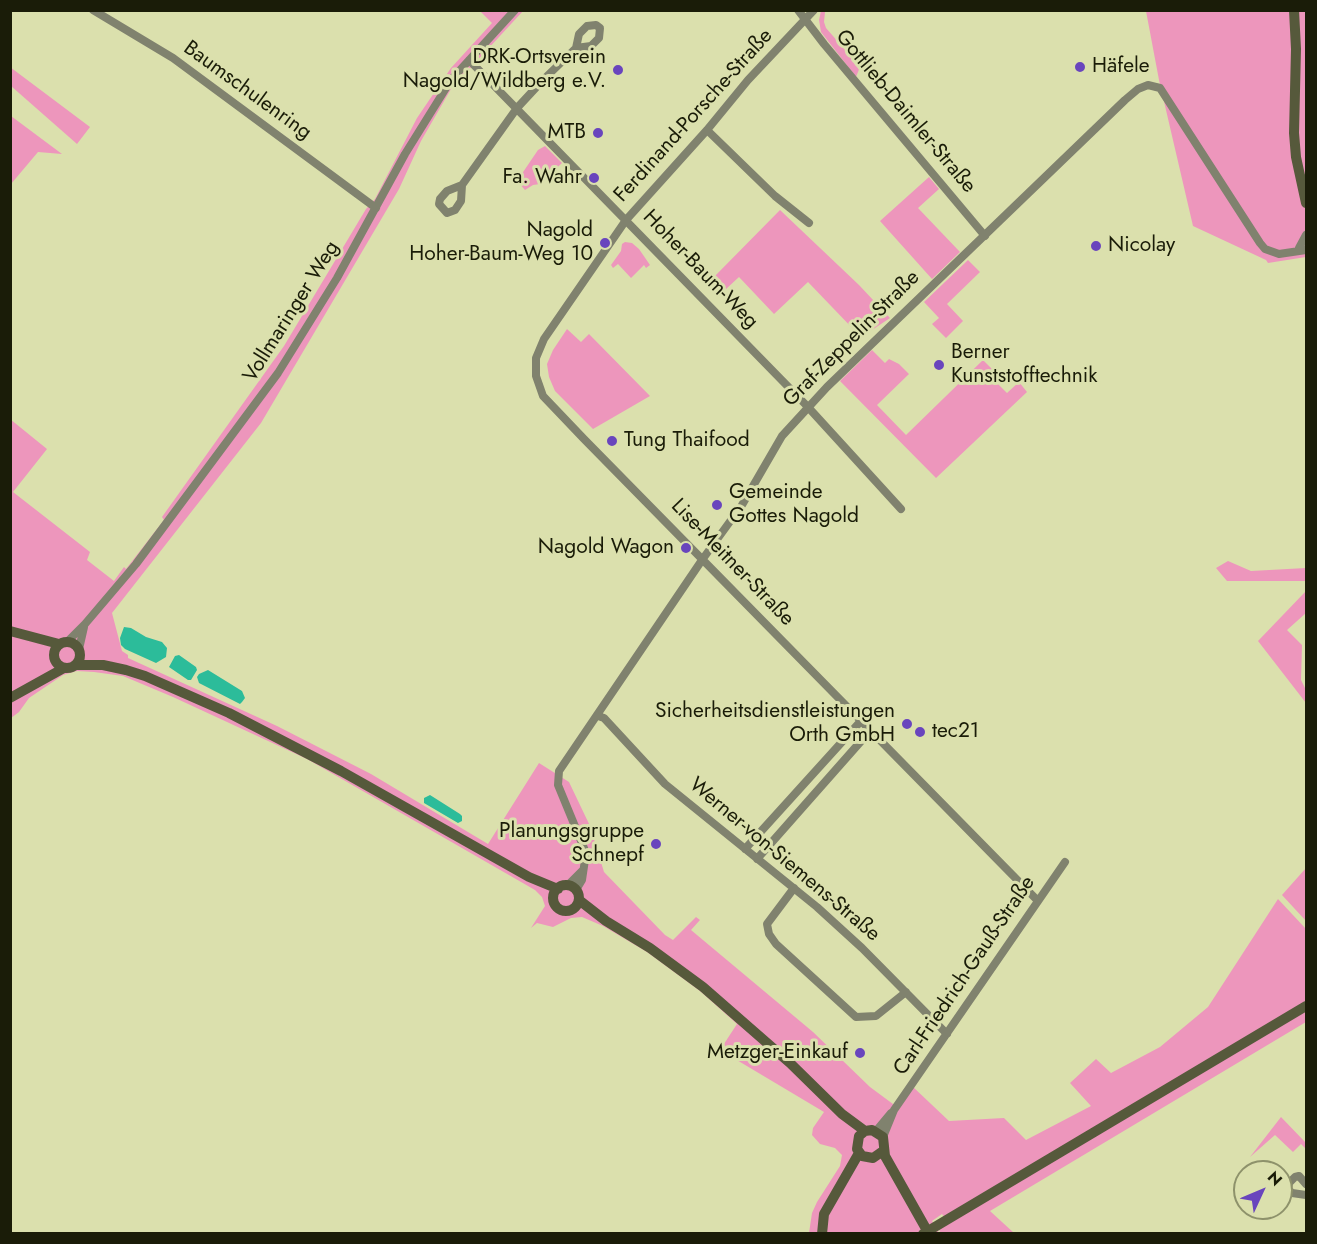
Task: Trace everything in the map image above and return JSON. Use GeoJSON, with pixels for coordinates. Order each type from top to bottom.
{"type":"FeatureCollection","features":[{"type":"Feature","properties":{"kind":"street","name":"Baumschulenring"},"geometry":{"type":"LineString","coordinates":[[93,10],[173,58],[376,208]]}},
{"type":"Feature","properties":{"kind":"street","name":"Vollmaringer Weg"},"geometry":{"type":"LineString","coordinates":[[59,649],[85,624],[143,555],[278,373],[337,278],[405,154],[447,85],[515,10]]}},
{"type":"Feature","properties":{"kind":"street","name":"Gottlieb-Daimler-Straße"},"geometry":{"type":"LineString","coordinates":[[798,10],[986,236]]}},
{"type":"Feature","properties":{"kind":"street","name":"Ferdinand-Porsche-Straße"},"geometry":{"type":"LineString","coordinates":[[626,220],[707,130],[748,80],[814,10]]}},
{"type":"Feature","properties":{"kind":"street"},"geometry":{"type":"LineString","coordinates":[[1294,10],[1296,49],[1294,133],[1296,158],[1306,203]]}},
{"type":"Feature","properties":{"kind":"street"},"geometry":{"type":"LineString","coordinates":[[462,185],[516,108],[576,48]]}},
{"type":"Feature","properties":{"kind":"street","name":"Hoher-Baum-Weg"},"geometry":{"type":"LineString","coordinates":[[469,60],[807,406],[901,509]]}},
{"type":"Feature","properties":{"kind":"street","name":"Graf-Zeppelin-Straße"},"geometry":{"type":"LineString","coordinates":[[568,895],[582,880],[586,859],[584,845],[561,794],[557,778],[559,771],[742,505],[782,436],[807,406],[1125,100],[1138,89],[1155,85],[1165,94],[1260,243],[1279,254],[1300,250]]}},
{"type":"Feature","properties":{"kind":"street"},"geometry":{"type":"LineString","coordinates":[[707,130],[775,196],[809,223]]}},
{"type":"Feature","properties":{"kind":"street","name":"Lise-Meitner-Straße"},"geometry":{"type":"LineString","coordinates":[[626,220],[544,339],[536,358],[536,376],[543,396],[860,722],[1038,901]]}},
{"type":"Feature","properties":{"kind":"street"},"geometry":{"type":"LineString","coordinates":[[1300,250],[1306,235]]}},
{"type":"Feature","properties":{"kind":"street"},"geometry":{"type":"LineString","coordinates":[[1300,250],[1306,243]]}},
{"type":"Feature","properties":{"kind":"street","name":"Vollmaringer Weg"},"geometry":{"type":"LineString","coordinates":[[74,659],[85,624]]}},
{"type":"Feature","properties":{"kind":"street"},"geometry":{"type":"LineString","coordinates":[[10,631],[59,649],[74,659],[145,676],[282,739],[529,877],[568,895],[650,948],[703,987],[790,1063],[842,1114],[885,1142],[848,1174],[824,1214],[822,1233]]}},
{"type":"Feature","properties":{"kind":"street"},"geometry":{"type":"LineString","coordinates":[[40,681],[59,649],[73,643],[74,659]]}},
{"type":"Feature","properties":{"kind":"street"},"geometry":{"type":"LineString","coordinates":[[10,698],[74,659]]}},
{"type":"Feature","properties":{"kind":"street","name":"Werner-von-Siemens-Straße"},"geometry":{"type":"LineString","coordinates":[[598,716],[604,718],[665,784],[795,888],[862,948],[947,1034]]}},
{"type":"Feature","properties":{"kind":"street"},"geometry":{"type":"LineString","coordinates":[[745,849],[860,722]]}},
{"type":"Feature","properties":{"kind":"street"},"geometry":{"type":"LineString","coordinates":[[757,859],[870,732]]}},
{"type":"Feature","properties":{"kind":"street","name":"Carl-Friedrich-Gauß-Straße"},"geometry":{"type":"LineString","coordinates":[[871,1134],[894,1110],[1065,862]]}},
{"type":"Feature","properties":{"kind":"street"},"geometry":{"type":"LineString","coordinates":[[795,888],[767,924],[776,944],[856,1017],[876,1016],[906,992]]}},
{"type":"Feature","properties":{"kind":"street"},"geometry":{"type":"LineString","coordinates":[[922,1233],[1306,1006]]}},
{"type":"Feature","properties":{"kind":"street"},"geometry":{"type":"LineString","coordinates":[[871,1134],[856,1144],[895,1175],[928,1233]]}},
{"type":"Feature","properties":{"kind":"street"},"geometry":{"type":"LineString","coordinates":[[1306,1184],[1299,1176],[1295,1177],[1289,1183],[1288,1189],[1292,1193],[1306,1195]]}},
{"type":"Feature","properties":{"kind":"shaded area"},"geometry":{"type":"Polygon","coordinates":[[[480,11],[523,11],[451,89],[421,141],[399,189],[261,423],[112,613],[122,651],[128,655],[128,658],[277,726],[371,774],[488,844],[539,763],[569,782],[590,826],[604,872],[665,935],[673,940],[696,917],[700,920],[691,930],[813,1032],[870,1087],[897,1107],[912,1086],[949,1121],[1004,1118],[1026,1140],[1091,1106],[1070,1083],[1096,1059],[1111,1073],[1160,1047],[1208,1007],[1278,899],[1306,929],[1306,1022],[990,1211],[1014,1233],[941,1233],[939,1230],[946,1219],[942,1214],[932,1221],[939,1233],[809,1233],[812,1213],[840,1166],[842,1155],[835,1148],[820,1144],[812,1135],[813,1128],[824,1112],[720,1050],[737,1024],[700,991],[647,952],[603,926],[582,917],[571,918],[553,927],[537,923],[531,928],[545,906],[542,897],[535,890],[307,759],[123,676],[77,671],[63,675],[29,698],[19,712],[11,718],[10,419],[47,449],[13,492],[90,552],[87,560],[114,581],[164,520],[162,517],[284,346],[366,209],[375,199],[417,118],[451,68],[492,23],[480,11]]]}},
{"type":"Feature","properties":{"kind":"shaded area"},"geometry":{"type":"Polygon","coordinates":[[[821,11],[825,12],[826,28],[860,67],[856,77],[821,32],[819,20],[821,11]]]}},
{"type":"Feature","properties":{"kind":"shaded area"},"geometry":{"type":"Polygon","coordinates":[[[1146,11],[1306,11],[1306,257],[1268,263],[1266,260],[1193,226],[1159,80],[1146,11]]]}},
{"type":"Feature","properties":{"kind":"shaded area"},"geometry":{"type":"Polygon","coordinates":[[[10,67],[90,127],[77,144],[11,86],[10,67]]]}},
{"type":"Feature","properties":{"kind":"shaded area"},"geometry":{"type":"Polygon","coordinates":[[[11,116],[62,154],[38,152],[11,184],[11,116]]]}},
{"type":"Feature","properties":{"kind":"shaded area"},"geometry":{"type":"Polygon","coordinates":[[[545,146],[562,163],[540,184],[525,190],[517,181],[538,150],[545,146]]]}},
{"type":"Feature","properties":{"kind":"shaded area"},"geometry":{"type":"Polygon","coordinates":[[[929,177],[939,189],[918,208],[960,252],[932,279],[880,221],[929,177]]]}},
{"type":"Feature","properties":{"kind":"shaded area"},"geometry":{"type":"Polygon","coordinates":[[[780,210],[859,285],[890,318],[872,330],[856,332],[808,282],[774,314],[739,277],[726,289],[714,277],[780,210]]]}},
{"type":"Feature","properties":{"kind":"shaded area"},"geometry":{"type":"Polygon","coordinates":[[[625,242],[632,243],[639,249],[650,265],[646,268],[644,265],[631,278],[618,264],[613,268],[611,265],[625,242]]]}},
{"type":"Feature","properties":{"kind":"shaded area"},"geometry":{"type":"Polygon","coordinates":[[[968,260],[980,272],[947,304],[963,321],[946,338],[932,324],[939,318],[924,302],[968,260]]]}},
{"type":"Feature","properties":{"kind":"shaded area"},"geometry":{"type":"Polygon","coordinates":[[[567,329],[581,342],[589,334],[650,396],[593,429],[555,391],[549,377],[547,364],[567,329]]]}},
{"type":"Feature","properties":{"kind":"shaded area"},"geometry":{"type":"Polygon","coordinates":[[[872,350],[885,363],[889,359],[899,364],[909,374],[877,405],[906,435],[983,360],[998,375],[994,380],[1007,393],[1019,382],[1027,392],[936,478],[840,381],[872,350]]]}},
{"type":"Feature","properties":{"kind":"shaded area"},"geometry":{"type":"Polygon","coordinates":[[[1228,561],[1251,571],[1306,568],[1306,581],[1227,581],[1216,568],[1228,561]]]}},
{"type":"Feature","properties":{"kind":"shaded area"},"geometry":{"type":"Polygon","coordinates":[[[1306,591],[1306,613],[1287,630],[1302,645],[1301,680],[1306,690],[1306,703],[1258,641],[1306,591]]]}},
{"type":"Feature","properties":{"kind":"shaded area"},"geometry":{"type":"Polygon","coordinates":[[[1306,868],[1306,921],[1282,895],[1306,868]]]}},
{"type":"Feature","properties":{"kind":"shaded area"},"geometry":{"type":"Polygon","coordinates":[[[1281,1117],[1306,1143],[1306,1149],[1301,1144],[1293,1152],[1275,1135],[1250,1157],[1281,1117]]]}},
{"type":"Feature","properties":{"kind":"water"},"geometry":{"type":"Polygon","coordinates":[[[124,627],[162,642],[167,648],[166,657],[156,663],[125,649],[121,645],[120,638],[124,627]]]}},
{"type":"Feature","properties":{"kind":"water"},"geometry":{"type":"Polygon","coordinates":[[[179,655],[196,667],[197,670],[191,680],[169,667],[175,656],[179,655]]]}},
{"type":"Feature","properties":{"kind":"water"},"geometry":{"type":"Polygon","coordinates":[[[208,670],[242,691],[245,698],[240,704],[199,683],[197,677],[199,674],[208,670]]]}},
{"type":"Feature","properties":{"kind":"water"},"geometry":{"type":"Polygon","coordinates":[[[430,795],[460,814],[462,821],[458,823],[424,803],[424,798],[430,795]]]}},
{"type":"Feature","properties":{"kind":"place","name":"Häfele"},"geometry":{"type":"Point","coordinates":[1080,67]}},
{"type":"Feature","properties":{"kind":"place","name":"DRK-Ortsverein Nagold/Wildberg e.V."},"geometry":{"type":"Point","coordinates":[618,70]}},
{"type":"Feature","properties":{"kind":"place","name":"MTB"},"geometry":{"type":"Point","coordinates":[598,133]}},
{"type":"Feature","properties":{"kind":"place","name":"Fa. Wahr"},"geometry":{"type":"Point","coordinates":[594,178]}},
{"type":"Feature","properties":{"kind":"place","name":"Nagold Hoher-Baum-Weg 10"},"geometry":{"type":"Point","coordinates":[605,243]}},
{"type":"Feature","properties":{"kind":"place","name":"Nicolay"},"geometry":{"type":"Point","coordinates":[1096,246]}},
{"type":"Feature","properties":{"kind":"place","name":"Berner Kunststofftechnik"},"geometry":{"type":"Point","coordinates":[939,365]}},
{"type":"Feature","properties":{"kind":"place","name":"Tung Thaifood"},"geometry":{"type":"Point","coordinates":[612,441]}},
{"type":"Feature","properties":{"kind":"place","name":"Gemeinde Gottes Nagold"},"geometry":{"type":"Point","coordinates":[717,505]}},
{"type":"Feature","properties":{"kind":"place","name":"Nagold Wagon"},"geometry":{"type":"Point","coordinates":[686,548]}},
{"type":"Feature","properties":{"kind":"place","name":"Sicherheitsdienstleistungen Orth GmbH"},"geometry":{"type":"Point","coordinates":[907,724]}},
{"type":"Feature","properties":{"kind":"place","name":"tec21"},"geometry":{"type":"Point","coordinates":[920,732]}},
{"type":"Feature","properties":{"kind":"place","name":"Planungsgruppe Schnepf"},"geometry":{"type":"Point","coordinates":[656,844]}},
{"type":"Feature","properties":{"kind":"place","name":"Metzger-Einkauf"},"geometry":{"type":"Point","coordinates":[860,1053]}}]}
